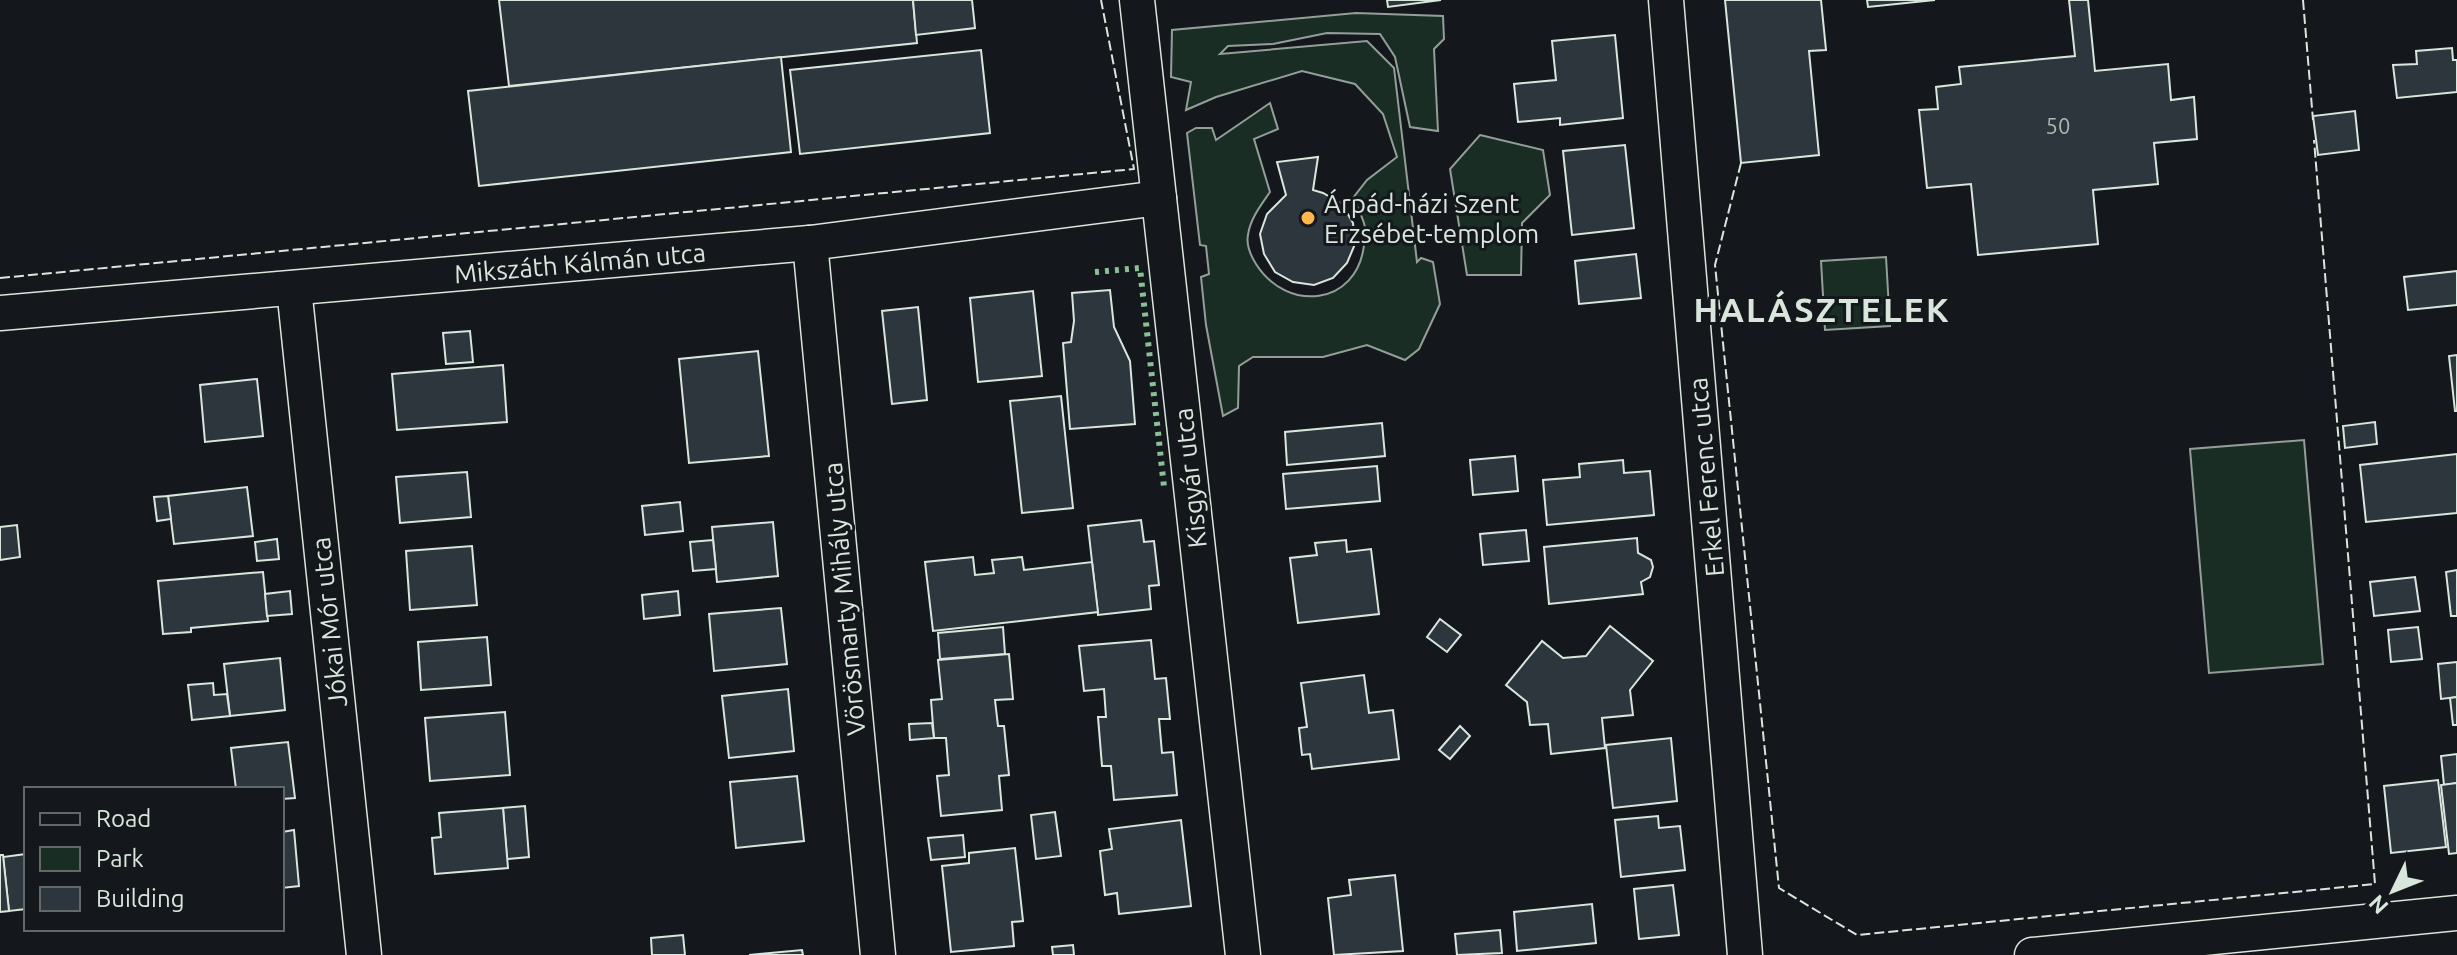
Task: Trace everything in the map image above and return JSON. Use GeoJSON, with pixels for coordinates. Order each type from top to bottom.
{"type":"FeatureCollection","features":[{"type":"Feature","properties":{"kind":"street","name":"Kisgyár utca"},"geometry":{"type":"LineString","coordinates":[[1137,0],[1243,955]]}},
{"type":"Feature","properties":{"kind":"street","name":"Erkel Ferenc utca"},"geometry":{"type":"LineString","coordinates":[[1666,0],[1745,955]]}},
{"type":"Feature","properties":{"kind":"street","name":"Mikszáth Kálmán utca"},"geometry":{"type":"LineString","coordinates":[[0,313],[810,243],[1159,198]]}},
{"type":"Feature","properties":{"kind":"street","name":"Vörösmarty Mihály utca"},"geometry":{"type":"LineString","coordinates":[[810,243],[878,955]]}},
{"type":"Feature","properties":{"kind":"street","name":"Jókai Mór utca"},"geometry":{"type":"LineString","coordinates":[[294,288],[364,955]]}},
{"type":"Feature","properties":{"kind":"street"},"geometry":{"type":"LineString","coordinates":[[2032,955],[2134,950],[2457,913]]}},
{"type":"Feature","properties":{"kind":"green space"},"geometry":{"type":"Polygon","coordinates":[[[1356,13],[1443,16],[1444,39],[1434,49],[1438,131],[1410,127],[1395,57],[1380,34],[1327,33],[1273,44],[1228,46],[1220,54],[1367,41],[1394,68],[1417,262],[1421,258],[1433,262],[1440,304],[1419,349],[1405,360],[1367,345],[1323,357],[1253,357],[1239,366],[1238,408],[1223,416],[1206,325],[1201,277],[1209,274],[1206,246],[1200,245],[1187,133],[1196,128],[1212,128],[1216,140],[1270,103],[1278,129],[1254,139],[1270,192],[1251,223],[1248,246],[1256,264],[1269,280],[1302,296],[1319,296],[1335,291],[1349,281],[1359,265],[1365,232],[1353,198],[1367,180],[1397,157],[1383,114],[1355,84],[1302,71],[1216,97],[1186,110],[1191,82],[1171,77],[1172,30],[1356,13]]]}},
{"type":"Feature","properties":{"kind":"green space"},"geometry":{"type":"Polygon","coordinates":[[[1480,135],[1543,150],[1550,195],[1522,223],[1521,275],[1467,275],[1450,169],[1480,135]]]}},
{"type":"Feature","properties":{"kind":"green space"},"geometry":{"type":"Polygon","coordinates":[[[1886,257],[1890,326],[1825,330],[1821,261],[1886,257]]]}},
{"type":"Feature","properties":{"kind":"green space"},"geometry":{"type":"Polygon","coordinates":[[[2304,440],[2323,664],[2209,673],[2190,449],[2304,440]]]}},
{"type":"Feature","properties":{"kind":"building"},"geometry":{"type":"Polygon","coordinates":[[[499,0],[913,0],[917,43],[509,86],[499,0]]]}},
{"type":"Feature","properties":{"kind":"building"},"geometry":{"type":"Polygon","coordinates":[[[913,0],[972,0],[975,28],[916,35],[913,0]]]}},
{"type":"Feature","properties":{"kind":"building"},"geometry":{"type":"Polygon","coordinates":[[[1387,0],[1441,0],[1388,7],[1387,0]]]}},
{"type":"Feature","properties":{"kind":"building"},"geometry":{"type":"Polygon","coordinates":[[[1725,0],[1821,0],[1826,50],[1809,51],[1819,155],[1741,163],[1725,0]]]}},
{"type":"Feature","properties":{"kind":"building"},"geometry":{"type":"Polygon","coordinates":[[[1867,0],[1935,0],[1868,7],[1867,0]]]}},
{"type":"Feature","properties":{"kind":"building"},"geometry":{"type":"Polygon","coordinates":[[[2069,0],[2088,0],[2095,71],[2168,64],[2171,100],[2194,97],[2197,139],[2154,143],[2158,184],[2093,190],[2098,244],[1978,255],[1971,184],[1927,188],[1919,110],[1938,109],[1936,87],[1961,84],[1959,67],[2075,56],[2069,0]]]}},
{"type":"Feature","properties":{"kind":"building"},"geometry":{"type":"Polygon","coordinates":[[[1615,35],[1623,118],[1560,125],[1560,118],[1518,122],[1514,84],[1556,80],[1552,41],[1615,35]]]}},
{"type":"Feature","properties":{"kind":"building"},"geometry":{"type":"Polygon","coordinates":[[[2452,48],[2453,60],[2457,60],[2457,92],[2397,98],[2393,65],[2417,64],[2416,51],[2452,48]]]}},
{"type":"Feature","properties":{"kind":"building"},"geometry":{"type":"Polygon","coordinates":[[[981,50],[990,133],[800,154],[790,70],[981,50]]]}},
{"type":"Feature","properties":{"kind":"building"},"geometry":{"type":"Polygon","coordinates":[[[781,57],[791,152],[479,186],[468,91],[781,57]]]}},
{"type":"Feature","properties":{"kind":"building"},"geometry":{"type":"Polygon","coordinates":[[[2355,111],[2359,150],[2318,155],[2313,116],[2355,111]]]}},
{"type":"Feature","properties":{"kind":"building"},"geometry":{"type":"Polygon","coordinates":[[[1625,145],[1634,228],[1572,235],[1563,151],[1625,145]]]}},
{"type":"Feature","properties":{"kind":"building","name":"Árpád-házi Szent Erzsébet-templom"},"geometry":{"type":"Polygon","coordinates":[[[1318,157],[1313,190],[1342,204],[1353,223],[1355,244],[1347,263],[1333,278],[1314,285],[1293,282],[1275,272],[1264,254],[1260,234],[1267,214],[1286,195],[1277,162],[1318,157]]]}},
{"type":"Feature","properties":{"kind":"building"},"geometry":{"type":"Polygon","coordinates":[[[1636,254],[1641,298],[1579,304],[1575,261],[1636,254]]]}},
{"type":"Feature","properties":{"kind":"building"},"geometry":{"type":"Polygon","coordinates":[[[2457,271],[2457,305],[2408,310],[2404,277],[2457,271]]]}},
{"type":"Feature","properties":{"kind":"building"},"geometry":{"type":"Polygon","coordinates":[[[1110,290],[1114,327],[1130,361],[1135,424],[1070,429],[1063,343],[1071,342],[1074,321],[1072,293],[1110,290]]]}},
{"type":"Feature","properties":{"kind":"building"},"geometry":{"type":"Polygon","coordinates":[[[1033,291],[1042,376],[978,382],[970,298],[1033,291]]]}},
{"type":"Feature","properties":{"kind":"building"},"geometry":{"type":"Polygon","coordinates":[[[918,307],[927,400],[892,404],[882,311],[918,307]]]}},
{"type":"Feature","properties":{"kind":"building"},"geometry":{"type":"Polygon","coordinates":[[[470,331],[473,362],[446,364],[443,333],[470,331]]]}},
{"type":"Feature","properties":{"kind":"building"},"geometry":{"type":"Polygon","coordinates":[[[758,351],[769,456],[689,463],[679,359],[758,351]]]}},
{"type":"Feature","properties":{"kind":"building"},"geometry":{"type":"Polygon","coordinates":[[[2457,355],[2457,411],[2455,411],[2449,356],[2457,355]]]}},
{"type":"Feature","properties":{"kind":"building"},"geometry":{"type":"Polygon","coordinates":[[[503,365],[507,422],[397,430],[392,374],[503,365]]]}},
{"type":"Feature","properties":{"kind":"building"},"geometry":{"type":"Polygon","coordinates":[[[257,379],[263,436],[205,442],[200,385],[257,379]]]}},
{"type":"Feature","properties":{"kind":"building"},"geometry":{"type":"Polygon","coordinates":[[[1061,396],[1073,508],[1022,513],[1010,401],[1061,396]]]}},
{"type":"Feature","properties":{"kind":"building"},"geometry":{"type":"Polygon","coordinates":[[[2375,422],[2377,444],[2345,448],[2343,426],[2375,422]]]}},
{"type":"Feature","properties":{"kind":"building"},"geometry":{"type":"Polygon","coordinates":[[[1382,423],[1385,456],[1287,465],[1285,432],[1382,423]]]}},
{"type":"Feature","properties":{"kind":"building"},"geometry":{"type":"Polygon","coordinates":[[[2457,454],[2457,513],[2366,522],[2360,465],[2457,454]]]}},
{"type":"Feature","properties":{"kind":"building"},"geometry":{"type":"Polygon","coordinates":[[[1515,456],[1518,491],[1473,495],[1470,460],[1515,456]]]}},
{"type":"Feature","properties":{"kind":"building"},"geometry":{"type":"Polygon","coordinates":[[[1623,460],[1624,473],[1650,471],[1654,515],[1547,525],[1543,480],[1580,477],[1579,464],[1623,460]]]}},
{"type":"Feature","properties":{"kind":"building"},"geometry":{"type":"Polygon","coordinates":[[[1377,466],[1380,501],[1286,509],[1283,474],[1377,466]]]}},
{"type":"Feature","properties":{"kind":"building"},"geometry":{"type":"Polygon","coordinates":[[[467,472],[471,517],[400,523],[396,477],[467,472]]]}},
{"type":"Feature","properties":{"kind":"building"},"geometry":{"type":"Polygon","coordinates":[[[247,487],[253,536],[174,544],[168,496],[247,487]]]}},
{"type":"Feature","properties":{"kind":"building"},"geometry":{"type":"Polygon","coordinates":[[[168,496],[171,519],[157,521],[154,497],[168,496]]]}},
{"type":"Feature","properties":{"kind":"building"},"geometry":{"type":"Polygon","coordinates":[[[680,502],[683,531],[645,535],[642,506],[680,502]]]}},
{"type":"Feature","properties":{"kind":"building"},"geometry":{"type":"Polygon","coordinates":[[[1141,520],[1144,542],[1154,541],[1159,585],[1149,586],[1151,609],[1098,615],[1088,526],[1141,520]]]}},
{"type":"Feature","properties":{"kind":"building"},"geometry":{"type":"Polygon","coordinates":[[[773,522],[778,576],[717,582],[712,527],[773,522]]]}},
{"type":"Feature","properties":{"kind":"building"},"geometry":{"type":"Polygon","coordinates":[[[17,525],[20,557],[0,560],[0,527],[17,525]]]}},
{"type":"Feature","properties":{"kind":"building"},"geometry":{"type":"Polygon","coordinates":[[[1526,530],[1529,561],[1483,565],[1480,534],[1526,530]]]}},
{"type":"Feature","properties":{"kind":"building"},"geometry":{"type":"Polygon","coordinates":[[[1637,538],[1638,553],[1651,560],[1653,567],[1650,577],[1641,582],[1643,594],[1549,604],[1544,547],[1637,538]]]}},
{"type":"Feature","properties":{"kind":"building"},"geometry":{"type":"Polygon","coordinates":[[[277,539],[279,559],[257,561],[255,542],[277,539]]]}},
{"type":"Feature","properties":{"kind":"building"},"geometry":{"type":"Polygon","coordinates":[[[713,540],[716,569],[693,571],[690,542],[713,540]]]}},
{"type":"Feature","properties":{"kind":"building"},"geometry":{"type":"Polygon","coordinates":[[[1346,540],[1347,552],[1371,549],[1379,614],[1298,623],[1290,558],[1317,555],[1315,543],[1346,540]]]}},
{"type":"Feature","properties":{"kind":"building"},"geometry":{"type":"Polygon","coordinates":[[[472,546],[477,605],[410,610],[406,551],[472,546]]]}},
{"type":"Feature","properties":{"kind":"building"},"geometry":{"type":"Polygon","coordinates":[[[973,557],[975,575],[994,573],[992,560],[1022,557],[1024,570],[1092,562],[1098,612],[933,631],[925,562],[973,557]]]}},
{"type":"Feature","properties":{"kind":"building"},"geometry":{"type":"Polygon","coordinates":[[[2457,570],[2457,616],[2451,616],[2446,572],[2457,570]]]}},
{"type":"Feature","properties":{"kind":"building"},"geometry":{"type":"Polygon","coordinates":[[[263,572],[268,621],[191,628],[191,632],[163,634],[158,581],[263,572]]]}},
{"type":"Feature","properties":{"kind":"building"},"geometry":{"type":"Polygon","coordinates":[[[2415,577],[2420,611],[2374,616],[2370,582],[2415,577]]]}},
{"type":"Feature","properties":{"kind":"building"},"geometry":{"type":"Polygon","coordinates":[[[290,591],[292,614],[267,616],[265,594],[290,591]]]}},
{"type":"Feature","properties":{"kind":"building"},"geometry":{"type":"Polygon","coordinates":[[[678,591],[680,615],[644,619],[642,595],[678,591]]]}},
{"type":"Feature","properties":{"kind":"building"},"geometry":{"type":"Polygon","coordinates":[[[781,608],[787,664],[714,671],[709,614],[781,608]]]}},
{"type":"Feature","properties":{"kind":"building"},"geometry":{"type":"Polygon","coordinates":[[[1440,619],[1461,635],[1447,652],[1427,637],[1440,619]]]}},
{"type":"Feature","properties":{"kind":"building"},"geometry":{"type":"Polygon","coordinates":[[[1610,626],[1653,661],[1630,690],[1633,715],[1602,718],[1605,748],[1551,754],[1548,724],[1530,725],[1527,702],[1506,685],[1542,641],[1563,658],[1586,656],[1610,626]]]}},
{"type":"Feature","properties":{"kind":"building"},"geometry":{"type":"Polygon","coordinates":[[[1003,627],[1005,654],[940,659],[938,633],[1003,627]]]}},
{"type":"Feature","properties":{"kind":"building"},"geometry":{"type":"Polygon","coordinates":[[[2418,627],[2422,659],[2391,662],[2388,630],[2418,627]]]}},
{"type":"Feature","properties":{"kind":"building"},"geometry":{"type":"Polygon","coordinates":[[[487,637],[491,685],[421,690],[418,642],[487,637]]]}},
{"type":"Feature","properties":{"kind":"building"},"geometry":{"type":"Polygon","coordinates":[[[1151,640],[1155,679],[1166,678],[1170,719],[1159,719],[1162,753],[1173,752],[1177,795],[1114,800],[1111,766],[1102,766],[1098,717],[1106,717],[1104,689],[1084,691],[1079,646],[1151,640]]]}},
{"type":"Feature","properties":{"kind":"building"},"geometry":{"type":"Polygon","coordinates":[[[1009,654],[1013,699],[995,700],[998,726],[1004,726],[1009,775],[999,776],[1002,810],[941,816],[937,776],[949,775],[946,738],[934,738],[931,700],[942,699],[938,660],[1009,654]]]}},
{"type":"Feature","properties":{"kind":"building"},"geometry":{"type":"Polygon","coordinates":[[[280,658],[285,710],[230,716],[224,664],[280,658]]]}},
{"type":"Feature","properties":{"kind":"building"},"geometry":{"type":"Polygon","coordinates":[[[2457,662],[2457,697],[2441,699],[2438,664],[2457,662]]]}},
{"type":"Feature","properties":{"kind":"building"},"geometry":{"type":"Polygon","coordinates":[[[1364,675],[1369,713],[1393,710],[1399,759],[1312,769],[1310,754],[1302,755],[1299,728],[1307,727],[1301,683],[1364,675]]]}},
{"type":"Feature","properties":{"kind":"building"},"geometry":{"type":"Polygon","coordinates":[[[213,683],[214,695],[227,694],[230,716],[192,720],[188,685],[213,683]]]}},
{"type":"Feature","properties":{"kind":"building"},"geometry":{"type":"Polygon","coordinates":[[[788,689],[794,751],[729,758],[722,696],[788,689]]]}},
{"type":"Feature","properties":{"kind":"building"},"geometry":{"type":"Polygon","coordinates":[[[2457,697],[2457,725],[2453,725],[2450,698],[2457,697]]]}},
{"type":"Feature","properties":{"kind":"building"},"geometry":{"type":"Polygon","coordinates":[[[505,712],[510,775],[430,781],[425,718],[505,712]]]}},
{"type":"Feature","properties":{"kind":"building"},"geometry":{"type":"Polygon","coordinates":[[[932,723],[934,738],[910,740],[909,724],[932,723]]]}},
{"type":"Feature","properties":{"kind":"building"},"geometry":{"type":"Polygon","coordinates":[[[1460,726],[1470,736],[1450,759],[1439,750],[1460,726]]]}},
{"type":"Feature","properties":{"kind":"building"},"geometry":{"type":"Polygon","coordinates":[[[1671,738],[1677,801],[1613,808],[1606,745],[1671,738]]]}},
{"type":"Feature","properties":{"kind":"building"},"geometry":{"type":"Polygon","coordinates":[[[288,742],[295,798],[284,799],[284,787],[236,787],[231,748],[288,742]]]}},
{"type":"Feature","properties":{"kind":"building"},"geometry":{"type":"Polygon","coordinates":[[[2457,754],[2457,783],[2444,785],[2441,756],[2457,754]]]}},
{"type":"Feature","properties":{"kind":"building"},"geometry":{"type":"Polygon","coordinates":[[[797,776],[804,841],[736,848],[730,782],[797,776]]]}},
{"type":"Feature","properties":{"kind":"building"},"geometry":{"type":"Polygon","coordinates":[[[2438,780],[2446,847],[2391,853],[2384,786],[2438,780]]]}},
{"type":"Feature","properties":{"kind":"building"},"geometry":{"type":"Polygon","coordinates":[[[2457,783],[2457,853],[2449,854],[2441,785],[2457,783]]]}},
{"type":"Feature","properties":{"kind":"building"},"geometry":{"type":"Polygon","coordinates":[[[525,806],[529,857],[507,859],[503,808],[525,806]]]}},
{"type":"Feature","properties":{"kind":"building"},"geometry":{"type":"Polygon","coordinates":[[[503,808],[508,868],[435,874],[432,838],[441,837],[439,813],[503,808]]]}},
{"type":"Feature","properties":{"kind":"building"},"geometry":{"type":"Polygon","coordinates":[[[1055,812],[1061,856],[1036,859],[1031,815],[1055,812]]]}},
{"type":"Feature","properties":{"kind":"building"},"geometry":{"type":"Polygon","coordinates":[[[1658,816],[1659,828],[1680,826],[1685,870],[1621,877],[1615,820],[1658,816]]]}},
{"type":"Feature","properties":{"kind":"building"},"geometry":{"type":"Polygon","coordinates":[[[1181,820],[1191,906],[1119,914],[1117,893],[1105,895],[1100,851],[1112,849],[1109,829],[1181,820]]]}},
{"type":"Feature","properties":{"kind":"building"},"geometry":{"type":"Polygon","coordinates":[[[294,830],[299,886],[284,888],[284,832],[294,830]]]}},
{"type":"Feature","properties":{"kind":"building"},"geometry":{"type":"Polygon","coordinates":[[[963,835],[965,857],[931,860],[928,838],[963,835]]]}},
{"type":"Feature","properties":{"kind":"building"},"geometry":{"type":"Polygon","coordinates":[[[1015,848],[1023,921],[1012,922],[1014,946],[951,952],[942,866],[969,863],[969,853],[1015,848]]]}},
{"type":"Feature","properties":{"kind":"building"},"geometry":{"type":"Polygon","coordinates":[[[24,854],[24,909],[9,911],[3,857],[24,854]]]}},
{"type":"Feature","properties":{"kind":"building"},"geometry":{"type":"Polygon","coordinates":[[[0,855],[3,855],[9,911],[0,912],[0,855]]]}},
{"type":"Feature","properties":{"kind":"building"},"geometry":{"type":"Polygon","coordinates":[[[1395,875],[1403,951],[1334,955],[1328,898],[1351,895],[1349,880],[1395,875]]]}},
{"type":"Feature","properties":{"kind":"building"},"geometry":{"type":"Polygon","coordinates":[[[1673,885],[1679,935],[1639,939],[1634,889],[1673,885]]]}},
{"type":"Feature","properties":{"kind":"building"},"geometry":{"type":"Polygon","coordinates":[[[1592,904],[1596,943],[1517,951],[1514,912],[1592,904]]]}},
{"type":"Feature","properties":{"kind":"building"},"geometry":{"type":"Polygon","coordinates":[[[1500,930],[1502,953],[1457,955],[1455,934],[1500,930]]]}},
{"type":"Feature","properties":{"kind":"building"},"geometry":{"type":"Polygon","coordinates":[[[683,935],[685,955],[652,955],[651,938],[683,935]]]}},
{"type":"Feature","properties":{"kind":"building"},"geometry":{"type":"Polygon","coordinates":[[[1073,945],[1074,955],[1053,955],[1052,947],[1073,945]]]}},
{"type":"Feature","properties":{"kind":"building"},"geometry":{"type":"Polygon","coordinates":[[[802,950],[803,955],[749,955],[802,950]]]}},
{"type":"Feature","properties":{"kind":"hedge"},"geometry":{"type":"LineString","coordinates":[[1095,272],[1140,268],[1164,487]]}},
{"type":"Feature","properties":{"kind":"fence"},"geometry":{"type":"LineString","coordinates":[[0,278],[1134,169],[1101,0]]}},
{"type":"Feature","properties":{"kind":"fence"},"geometry":{"type":"LineString","coordinates":[[2303,0],[2313,120]]}},
{"type":"Feature","properties":{"kind":"fence"},"geometry":{"type":"LineString","coordinates":[[1741,163],[1715,265],[1779,888],[1857,935],[2375,884],[2314,140]]}},
{"type":"Feature","properties":{"kind":"place","name":"Árpád-házi Szent Erzsébet-templom"},"geometry":{"type":"Point","coordinates":[1308,218]}},
{"type":"Feature","properties":{"kind":"district","name":"HALÁSZTELEK"},"geometry":{"type":"Point","coordinates":[1822,309]}}]}
